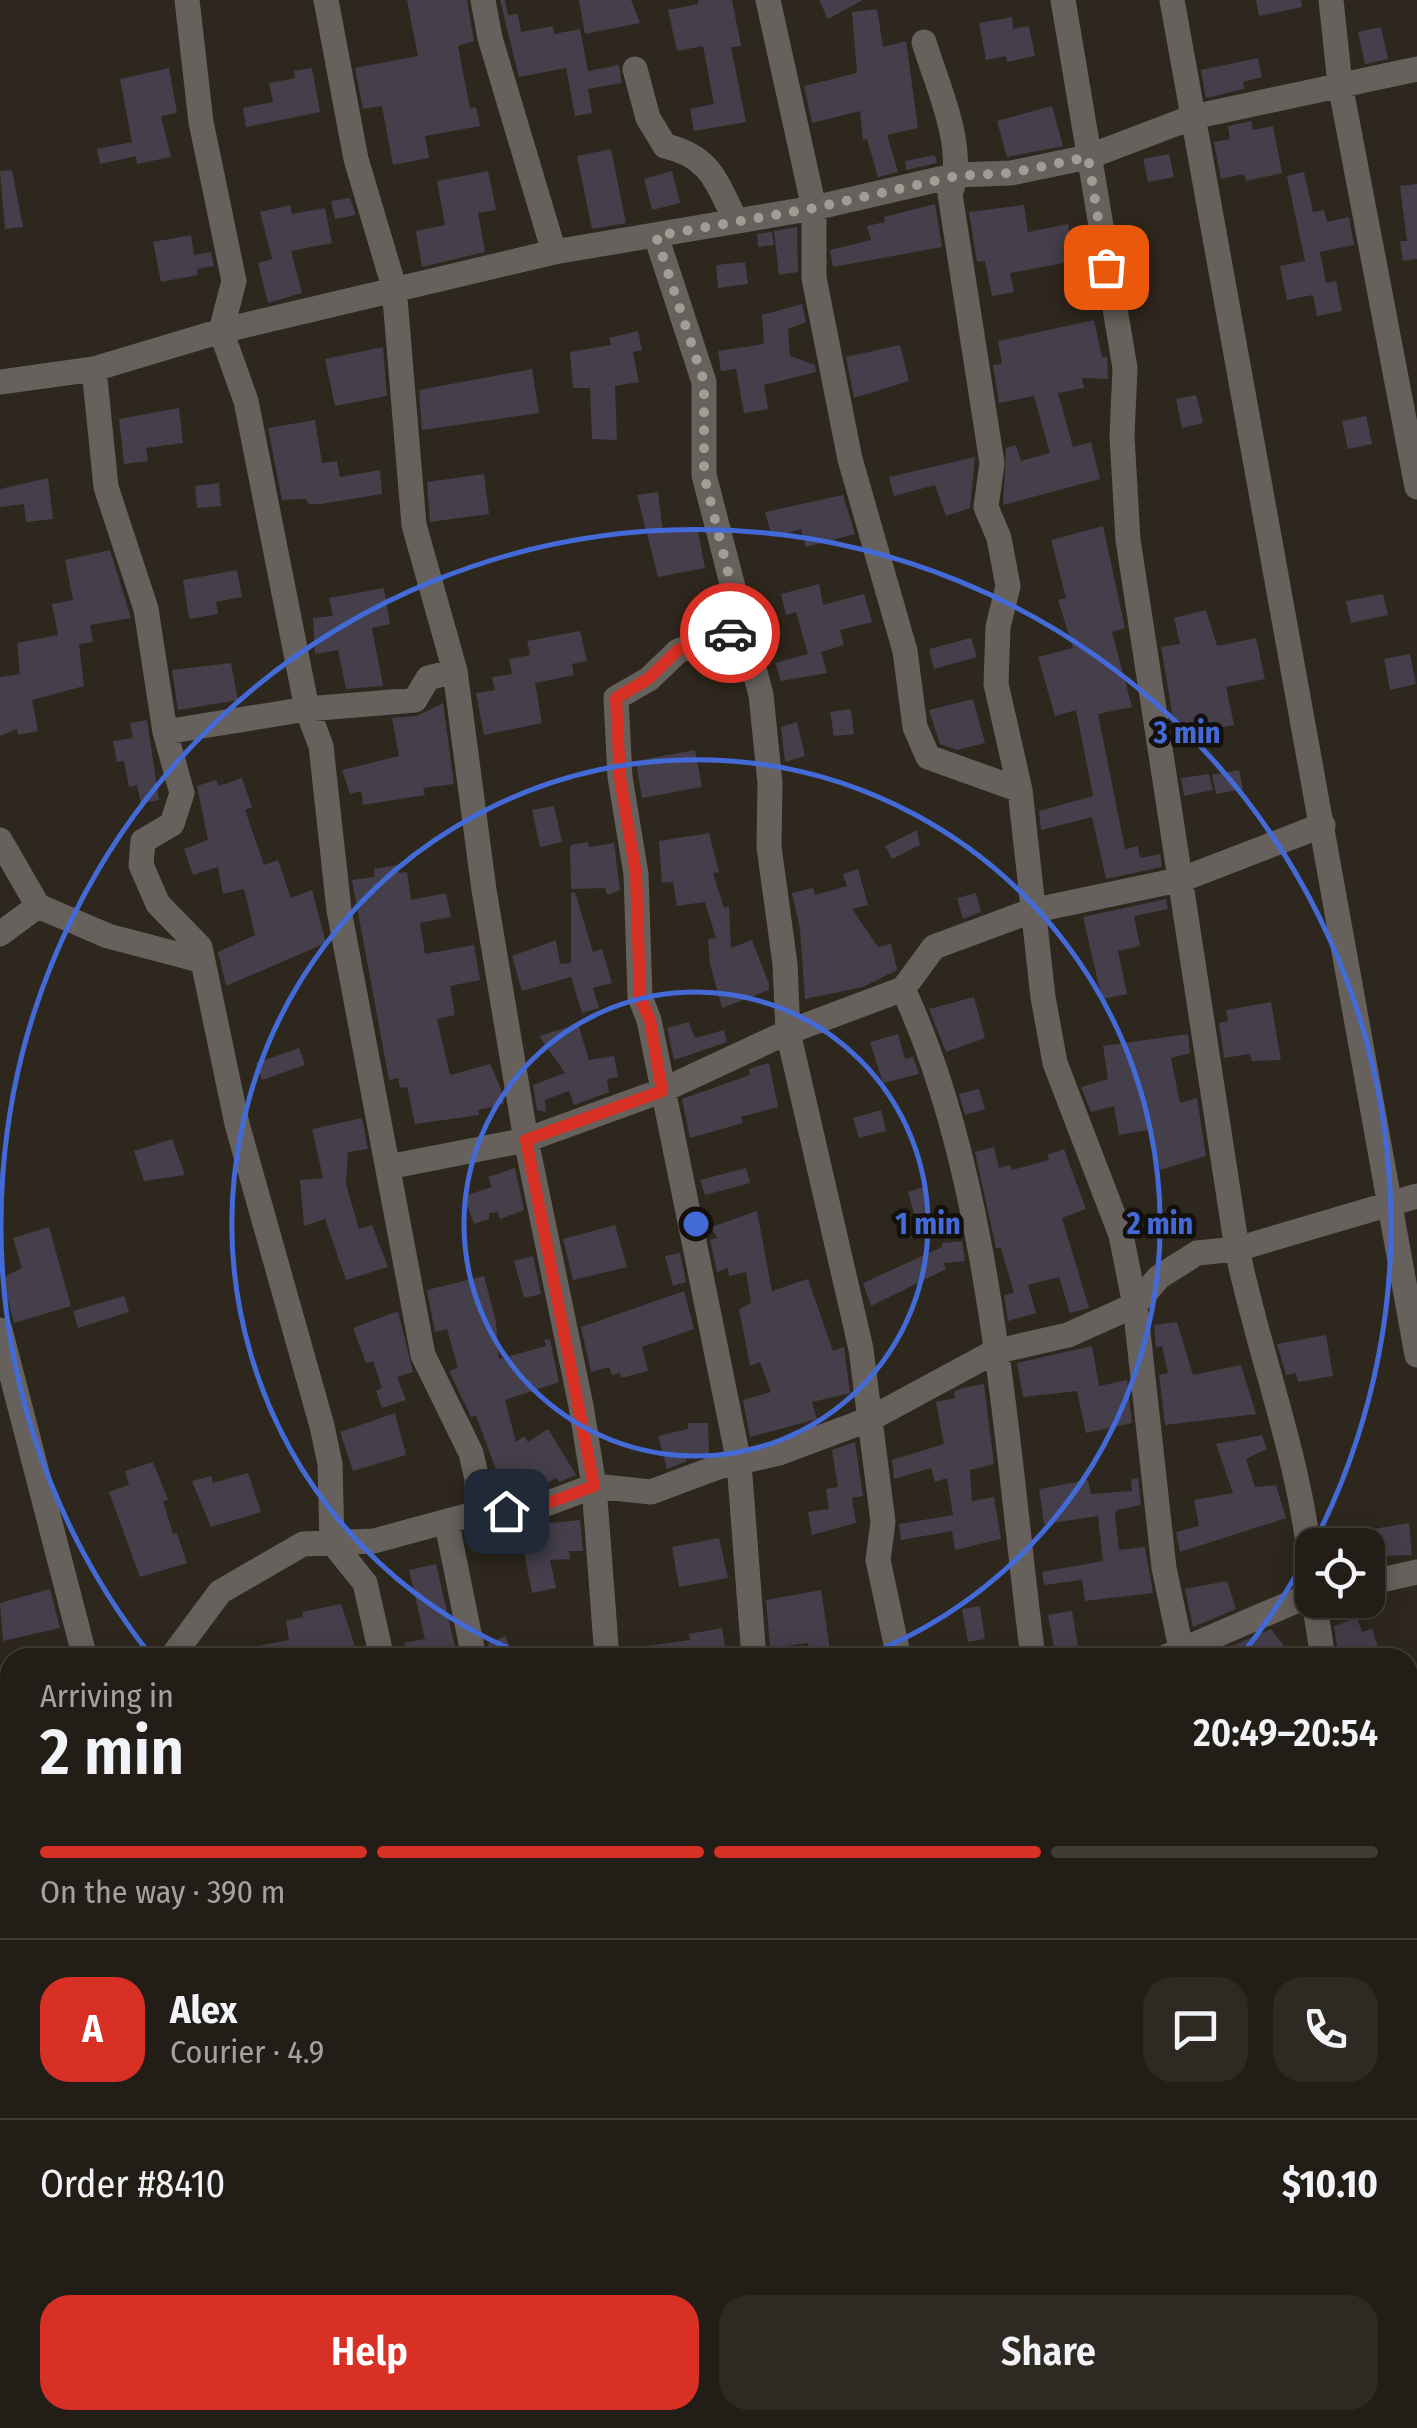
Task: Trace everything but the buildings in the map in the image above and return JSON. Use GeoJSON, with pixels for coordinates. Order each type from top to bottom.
{"type":"FeatureCollection","features":[{"type":"Feature","properties":{"kind":"street"},"geometry":{"type":"LineString","coordinates":[[187,0],[202,122],[234,281],[221,331],[246,401],[307,708],[322,746],[339,910],[422,1355],[471,1453],[477,1479],[477,1513]]}},
{"type":"Feature","properties":{"kind":"street"},"geometry":{"type":"LineString","coordinates":[[326,0],[356,159],[394,287],[414,525],[455,671],[484,890],[526,1140],[594,1486],[606,1648]]}},
{"type":"Feature","properties":{"kind":"street"},"geometry":{"type":"LineString","coordinates":[[483,0],[490,38],[554,252]]}},
{"type":"Feature","properties":{"kind":"street"},"geometry":{"type":"LineString","coordinates":[[768,0],[814,208],[814,278],[850,459],[872,549],[906,651],[915,728],[928,756],[1020,790]]}},
{"type":"Feature","properties":{"kind":"street"},"geometry":{"type":"LineString","coordinates":[[1062,0],[1124,368],[1122,436],[1128,540],[1238,1249],[1252,1318],[1309,1528]]}},
{"type":"Feature","properties":{"kind":"street"},"geometry":{"type":"LineString","coordinates":[[1172,0],[1323,825],[1405,1201],[1417,1355]]}},
{"type":"Feature","properties":{"kind":"street"},"geometry":{"type":"LineString","coordinates":[[1331,0],[1340,84],[1415,470]]}},
{"type":"Feature","properties":{"kind":"street"},"geometry":{"type":"LineString","coordinates":[[924,42],[952,136],[957,176],[950,194],[992,464],[986,507],[999,538],[1008,586],[998,627],[996,684],[1020,790],[1031,911],[1055,1063],[1113,1210],[1135,1305],[1175,1648]]}},
{"type":"Feature","properties":{"kind":"street"},"geometry":{"type":"LineString","coordinates":[[635,69],[648,118],[665,146],[692,152],[713,174],[734,219]]}},
{"type":"Feature","properties":{"kind":"street"},"geometry":{"type":"LineString","coordinates":[[0,382],[94,368],[394,287],[554,252],[814,208],[957,176],[1011,173],[1088,157],[1193,117],[1417,69]]}},
{"type":"Feature","properties":{"kind":"street"},"geometry":{"type":"LineString","coordinates":[[656,236],[704,382],[704,475],[761,695],[770,784],[769,847],[785,964],[788,1032],[852,1298],[883,1522],[878,1560],[897,1648]]}},
{"type":"Feature","properties":{"kind":"street"},"geometry":{"type":"LineString","coordinates":[[94,368],[106,486],[146,609],[165,732],[182,794],[172,824],[143,842],[141,864],[158,904],[200,946],[237,1124],[322,1426],[330,1464],[332,1542],[365,1583],[380,1648]]}},
{"type":"Feature","properties":{"kind":"street"},"geometry":{"type":"LineString","coordinates":[[742,629],[678,650],[648,679],[616,698],[620,778],[636,874],[640,998],[650,1020],[740,1463],[753,1648]]}},
{"type":"Feature","properties":{"kind":"street"},"geometry":{"type":"LineString","coordinates":[[165,732],[307,708],[414,700],[428,678],[455,671]]}},
{"type":"Feature","properties":{"kind":"street"},"geometry":{"type":"LineString","coordinates":[[388,1167],[526,1140],[662,1091],[788,1032],[903,989],[934,946],[1031,911],[1182,879],[1323,825]]}},
{"type":"Feature","properties":{"kind":"street"},"geometry":{"type":"LineString","coordinates":[[0,840],[38,906],[108,936],[203,961]]}},
{"type":"Feature","properties":{"kind":"street"},"geometry":{"type":"LineString","coordinates":[[0,934],[38,906]]}},
{"type":"Feature","properties":{"kind":"street"},"geometry":{"type":"LineString","coordinates":[[903,989],[940,1077],[973,1221],[1032,1648]]}},
{"type":"Feature","properties":{"kind":"street"},"geometry":{"type":"LineString","coordinates":[[179,1648],[220,1592],[303,1544],[374,1541],[448,1524],[477,1513],[535,1508],[594,1486],[651,1492],[870,1419],[994,1352],[1068,1334],[1135,1305],[1177,1262],[1216,1248],[1238,1249],[1405,1201]]}},
{"type":"Feature","properties":{"kind":"street"},"geometry":{"type":"LineString","coordinates":[[0,1330],[81,1648]]}},
{"type":"Feature","properties":{"kind":"street"},"geometry":{"type":"LineString","coordinates":[[448,1524],[472,1648]]}},
{"type":"Feature","properties":{"kind":"street"},"geometry":{"type":"LineString","coordinates":[[1385,1579],[1417,1572]]}},
{"type":"Feature","properties":{"kind":"street"},"geometry":{"type":"LineString","coordinates":[[1193,1648],[1295,1605]]}},
{"type":"Feature","properties":{"kind":"street"},"geometry":{"type":"LineString","coordinates":[[1317,1618],[1322,1648]]}},
{"type":"Feature","properties":{"kind":"way so far"},"geometry":{"type":"LineString","coordinates":[[730,633],[742,629],[704,475],[704,382],[656,236],[734,219],[814,208],[957,176],[1011,173],[1088,157],[1106,267]]}},
{"type":"Feature","properties":{"kind":"route"},"geometry":{"type":"LineString","coordinates":[[506,1511],[535,1508],[594,1486],[526,1140],[662,1091],[650,1020],[640,998],[636,874],[620,778],[616,698],[648,679],[678,650],[730,633]]}}]}
